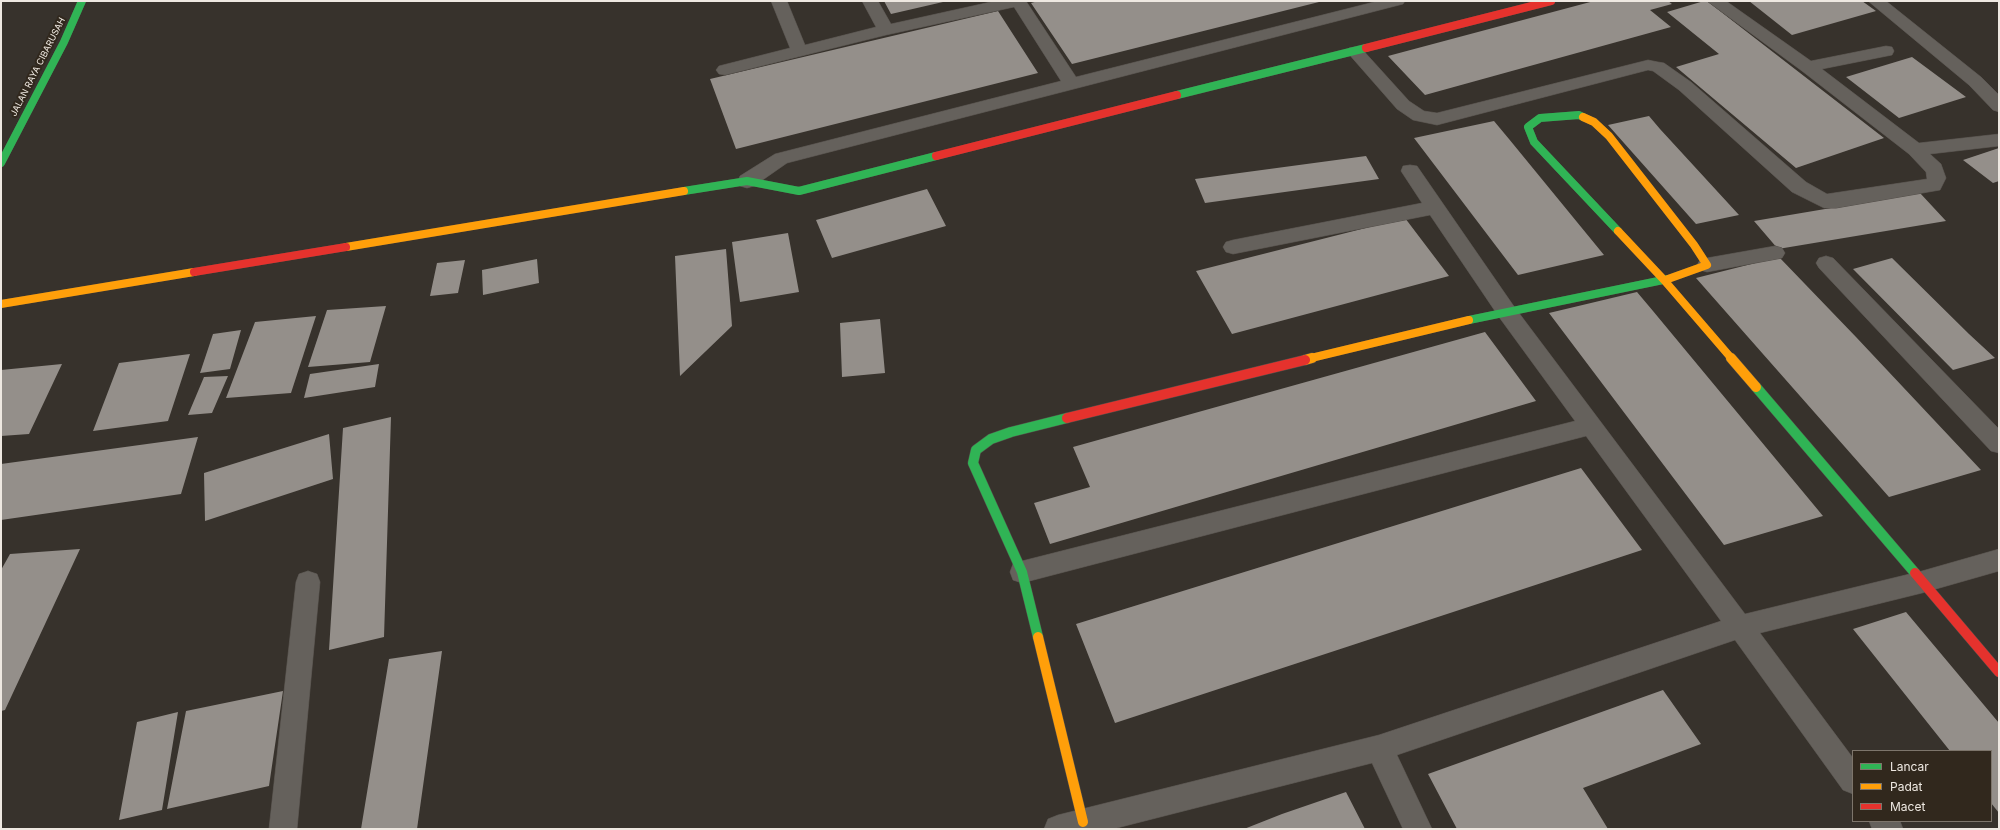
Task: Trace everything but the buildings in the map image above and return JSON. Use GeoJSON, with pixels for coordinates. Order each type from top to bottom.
{"type":"FeatureCollection","features":[{"type":"Feature","properties":{"kind":"street","name":"JALAN RAYA CIBARUSAH"},"geometry":{"type":"LineString","coordinates":[[1,163],[64,42],[82,1]]}},
{"type":"Feature","properties":{"kind":"street"},"geometry":{"type":"LineString","coordinates":[[779,1],[800,52]]}},
{"type":"Feature","properties":{"kind":"street"},"geometry":{"type":"LineString","coordinates":[[870,1],[886,30]]}},
{"type":"Feature","properties":{"kind":"street"},"geometry":{"type":"LineString","coordinates":[[725,70],[886,30],[1018,1],[1072,84]]}},
{"type":"Feature","properties":{"kind":"street"},"geometry":{"type":"LineString","coordinates":[[748,181],[781,158],[1397,1]]}},
{"type":"Feature","properties":{"kind":"street"},"geometry":{"type":"LineString","coordinates":[[1,304],[748,181],[799,191],[1355,52],[1551,1]]}},
{"type":"Feature","properties":{"kind":"street"},"geometry":{"type":"LineString","coordinates":[[1355,52],[1402,105],[1420,116],[1437,119],[1648,65],[1658,67],[1685,86],[1799,187],[1824,201],[1836,201],[1933,185],[1936,178],[1934,169],[1915,150],[1808,68],[1715,1]]}},
{"type":"Feature","properties":{"kind":"street"},"geometry":{"type":"LineString","coordinates":[[1876,1],[1975,81],[1999,106]]}},
{"type":"Feature","properties":{"kind":"street"},"geometry":{"type":"LineString","coordinates":[[1808,68],[1886,51]]}},
{"type":"Feature","properties":{"kind":"street"},"geometry":{"type":"LineString","coordinates":[[1707,265],[1694,245],[1609,136],[1594,122],[1579,115],[1540,118],[1528,127],[1534,142],[1664,280],[1999,672]]}},
{"type":"Feature","properties":{"kind":"street"},"geometry":{"type":"LineString","coordinates":[[1915,150],[1999,140]]}},
{"type":"Feature","properties":{"kind":"street"},"geometry":{"type":"LineString","coordinates":[[1410,171],[1506,311],[1852,779]]}},
{"type":"Feature","properties":{"kind":"street"},"geometry":{"type":"LineString","coordinates":[[1233,247],[1434,207]]}},
{"type":"Feature","properties":{"kind":"street"},"geometry":{"type":"LineString","coordinates":[[1082,822],[1022,572],[972,463],[976,450],[991,439],[1011,432],[1506,311],[1664,280],[1707,265],[1775,253]]}},
{"type":"Feature","properties":{"kind":"street"},"geometry":{"type":"LineString","coordinates":[[1826,263],[1999,444]]}},
{"type":"Feature","properties":{"kind":"street"},"geometry":{"type":"LineString","coordinates":[[1022,572],[1591,426]]}},
{"type":"Feature","properties":{"kind":"street"},"geometry":{"type":"LineString","coordinates":[[1058,829],[1379,748],[1739,627],[1922,582],[1999,560]]}},
{"type":"Feature","properties":{"kind":"street"},"geometry":{"type":"LineString","coordinates":[[283,829],[308,582]]}},
{"type":"Feature","properties":{"kind":"street"},"geometry":{"type":"LineString","coordinates":[[1379,748],[1418,829]]}},
{"type":"Feature","properties":{"kind":"traffic: fast"},"geometry":{"type":"LineString","coordinates":[[1,163],[64,42],[82,1]]}},
{"type":"Feature","properties":{"kind":"traffic: fast"},"geometry":{"type":"LineString","coordinates":[[1177,95],[1366,48]]}},
{"type":"Feature","properties":{"kind":"traffic: fast"},"geometry":{"type":"LineString","coordinates":[[1583,117],[1579,115],[1540,118],[1528,127],[1534,142],[1618,231]]}},
{"type":"Feature","properties":{"kind":"traffic: fast"},"geometry":{"type":"LineString","coordinates":[[684,191],[747,181],[799,191],[936,156]]}},
{"type":"Feature","properties":{"kind":"traffic: fast"},"geometry":{"type":"LineString","coordinates":[[1469,320],[1668,279]]}},
{"type":"Feature","properties":{"kind":"traffic: fast"},"geometry":{"type":"LineString","coordinates":[[1756,387],[1915,573]]}},
{"type":"Feature","properties":{"kind":"traffic: fast"},"geometry":{"type":"LineString","coordinates":[[1038,637],[1022,572],[973,463],[976,450],[991,439],[1011,432],[1067,418]]}},
{"type":"Feature","properties":{"kind":"traffic: slow"},"geometry":{"type":"LineString","coordinates":[[1583,117],[1594,122],[1609,136],[1694,245],[1707,265],[1668,279]]}},
{"type":"Feature","properties":{"kind":"traffic: slow"},"geometry":{"type":"LineString","coordinates":[[346,247],[684,191]]}},
{"type":"Feature","properties":{"kind":"traffic: slow"},"geometry":{"type":"LineString","coordinates":[[1618,231],[1664,280],[1756,387]]}},
{"type":"Feature","properties":{"kind":"traffic: slow"},"geometry":{"type":"LineString","coordinates":[[1,304],[194,272]]}},
{"type":"Feature","properties":{"kind":"traffic: slow"},"geometry":{"type":"LineString","coordinates":[[1305,360],[1469,320]]}},
{"type":"Feature","properties":{"kind":"traffic: slow"},"geometry":{"type":"LineString","coordinates":[[1038,637],[1083,822]]}},
{"type":"Feature","properties":{"kind":"traffic: jam"},"geometry":{"type":"LineString","coordinates":[[1366,48],[1551,1]]}},
{"type":"Feature","properties":{"kind":"traffic: jam"},"geometry":{"type":"LineString","coordinates":[[936,156],[1177,95]]}},
{"type":"Feature","properties":{"kind":"traffic: jam"},"geometry":{"type":"LineString","coordinates":[[194,272],[346,247]]}},
{"type":"Feature","properties":{"kind":"traffic: jam"},"geometry":{"type":"LineString","coordinates":[[1067,418],[1305,360]]}},
{"type":"Feature","properties":{"kind":"traffic: jam"},"geometry":{"type":"LineString","coordinates":[[1915,573],[1999,672]]}}]}
